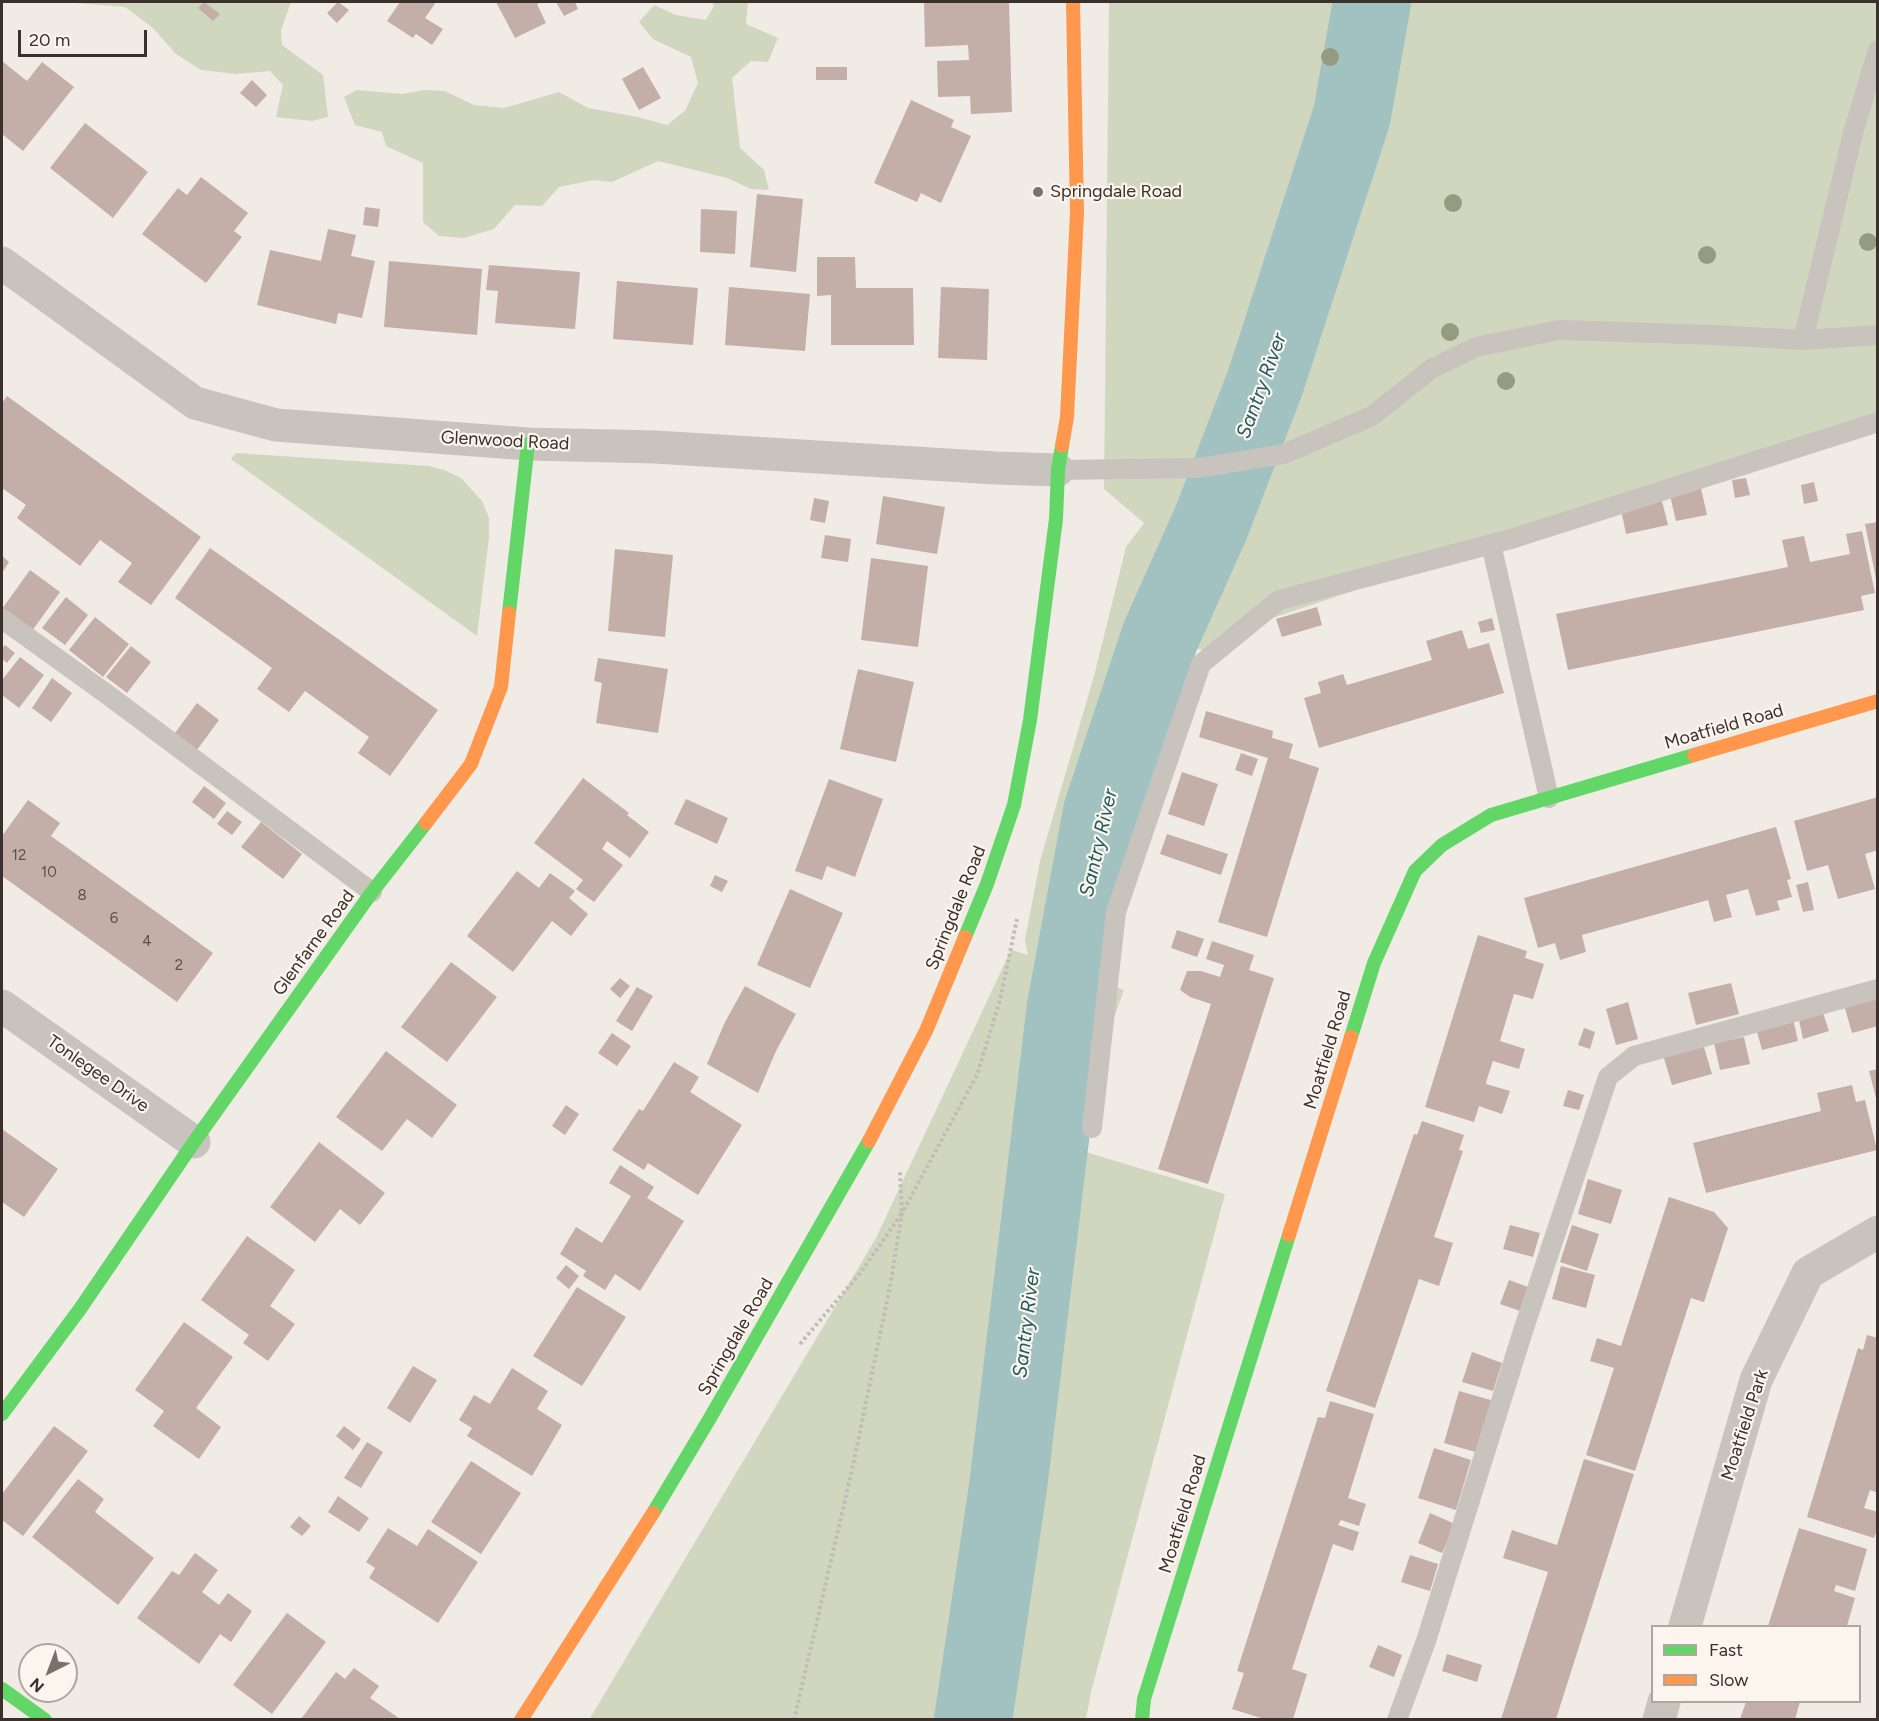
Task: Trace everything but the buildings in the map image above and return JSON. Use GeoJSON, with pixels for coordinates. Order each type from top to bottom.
{"type":"FeatureCollection","features":[{"type":"Feature","properties":{"kind":"street","name":"Springdale Road"},"geometry":{"type":"LineString","coordinates":[[521,1719],[623,1562],[710,1418],[865,1149],[926,1031],[987,884],[1014,806],[1030,720],[1056,519],[1058,470],[1067,417],[1077,213],[1073,2]]}},
{"type":"Feature","properties":{"kind":"street","name":"Glenwood Road"},"geometry":{"type":"LineString","coordinates":[[2,262],[195,403],[276,425],[528,444],[655,447],[1058,470]]}},
{"type":"Feature","properties":{"kind":"street","name":"Glenfarne Road"},"geometry":{"type":"LineString","coordinates":[[2,1414],[80,1309],[194,1142],[372,892],[471,764],[501,687],[528,444]]}},
{"type":"Feature","properties":{"kind":"street","name":"Moatfield Road"},"geometry":{"type":"LineString","coordinates":[[1142,1719],[1144,1699],[1379,952],[1415,871],[1442,845],[1491,815],[1878,700]]}},
{"type":"Feature","properties":{"kind":"street","name":"Tonlegee Drive"},"geometry":{"type":"LineString","coordinates":[[2,1006],[194,1142]]}},
{"type":"Feature","properties":{"kind":"street","name":"Moatfield Park"},"geometry":{"type":"LineString","coordinates":[[1685,1625],[1756,1380],[1808,1273],[1878,1233]]}},
{"type":"Feature","properties":{"kind":"street"},"geometry":{"type":"LineString","coordinates":[[2,1689],[45,1719]]}},
{"type":"Feature","properties":{"kind":"street"},"geometry":{"type":"LineString","coordinates":[[1659,1719],[1663,1703]]}},
{"type":"Feature","properties":{"kind":"lane"},"geometry":{"type":"LineString","coordinates":[[1803,340],[1852,134],[1878,51]]}},
{"type":"Feature","properties":{"kind":"lane"},"geometry":{"type":"LineString","coordinates":[[1058,470],[1198,468],[1284,454],[1372,416],[1431,369],[1476,347],[1559,330],[1803,340],[1878,335]]}},
{"type":"Feature","properties":{"kind":"lane"},"geometry":{"type":"LineString","coordinates":[[1092,1128],[1116,912],[1201,664],[1279,600],[1491,544],[1878,423]]}},
{"type":"Feature","properties":{"kind":"lane"},"geometry":{"type":"LineString","coordinates":[[1491,544],[1549,798]]}},
{"type":"Feature","properties":{"kind":"lane"},"geometry":{"type":"LineString","coordinates":[[2,619],[108,694],[372,892]]}},
{"type":"Feature","properties":{"kind":"lane"},"geometry":{"type":"LineString","coordinates":[[1397,1719],[1426,1641],[1522,1331],[1608,1077],[1634,1056],[1878,989]]}},
{"type":"Feature","properties":{"kind":"path"},"geometry":{"type":"LineString","coordinates":[[794,1719],[854,1459],[891,1281],[902,1213],[977,1075],[1006,974]]}},
{"type":"Feature","properties":{"kind":"green space"},"geometry":{"type":"Polygon","coordinates":[[[64,2],[291,2],[281,30],[282,45],[323,75],[328,117],[312,121],[276,117],[283,85],[270,71],[236,74],[201,70],[176,54],[153,28],[125,7],[64,2]]]}},
{"type":"Feature","properties":{"kind":"green space"},"geometry":{"type":"Polygon","coordinates":[[[712,2],[748,2],[746,24],[778,38],[768,62],[751,61],[732,78],[740,148],[764,170],[769,190],[751,189],[727,178],[658,161],[612,182],[593,180],[559,187],[542,206],[515,205],[494,229],[464,238],[439,236],[423,222],[423,163],[386,146],[382,132],[355,125],[344,97],[356,90],[402,94],[425,90],[445,91],[474,105],[504,108],[559,92],[588,108],[667,125],[685,111],[698,83],[691,57],[653,39],[639,22],[654,5],[676,15],[706,20],[714,6],[712,2]]]}},
{"type":"Feature","properties":{"kind":"green space"},"geometry":{"type":"Polygon","coordinates":[[[1109,2],[1877,2],[1877,414],[1261,622],[1207,652],[1189,645],[1116,870],[1090,977],[1124,990],[1066,1146],[1225,1194],[1091,1692],[1086,1719],[589,1720],[876,1238],[1011,950],[1028,955],[1025,940],[1040,861],[1094,676],[1126,547],[1144,523],[1104,489],[1109,2]]]}},
{"type":"Feature","properties":{"kind":"green space"},"geometry":{"type":"Polygon","coordinates":[[[236,453],[429,466],[461,478],[482,501],[489,518],[489,537],[477,636],[231,459],[236,453]]]}},
{"type":"Feature","properties":{"kind":"waterway","name":"Santry River"},"geometry":{"type":"LineString","coordinates":[[973,1720],[1008,1487],[1066,1006],[1102,812],[1160,637],[1211,523],[1265,383],[1352,115],[1372,2]]}},
{"type":"Feature","properties":{"kind":"traffic: fast"},"geometry":{"type":"LineString","coordinates":[[509,613],[528,444]]}},
{"type":"Feature","properties":{"kind":"traffic: fast"},"geometry":{"type":"LineString","coordinates":[[965,937],[987,884],[1014,805],[1030,720],[1056,519],[1058,470],[1062,446]]}},
{"type":"Feature","properties":{"kind":"traffic: fast"},"geometry":{"type":"LineString","coordinates":[[1351,1037],[1374,963],[1415,871],[1442,845],[1491,815],[1694,755]]}},
{"type":"Feature","properties":{"kind":"traffic: fast"},"geometry":{"type":"LineString","coordinates":[[2,1414],[80,1309],[194,1142],[372,892],[426,823]]}},
{"type":"Feature","properties":{"kind":"traffic: fast"},"geometry":{"type":"LineString","coordinates":[[653,1513],[869,1141]]}},
{"type":"Feature","properties":{"kind":"traffic: fast"},"geometry":{"type":"LineString","coordinates":[[1142,1720],[1144,1699],[1289,1235]]}},
{"type":"Feature","properties":{"kind":"traffic: fast"},"geometry":{"type":"LineString","coordinates":[[2,1689],[45,1720]]}},
{"type":"Feature","properties":{"kind":"traffic: slow"},"geometry":{"type":"LineString","coordinates":[[1062,446],[1067,417],[1077,213],[1073,2]]}},
{"type":"Feature","properties":{"kind":"traffic: slow"},"geometry":{"type":"LineString","coordinates":[[426,823],[471,764],[501,687],[509,613]]}},
{"type":"Feature","properties":{"kind":"traffic: slow"},"geometry":{"type":"LineString","coordinates":[[1694,755],[1878,701]]}},
{"type":"Feature","properties":{"kind":"traffic: slow"},"geometry":{"type":"LineString","coordinates":[[869,1141],[926,1031],[965,937]]}},
{"type":"Feature","properties":{"kind":"traffic: slow"},"geometry":{"type":"LineString","coordinates":[[1289,1235],[1351,1037]]}},
{"type":"Feature","properties":{"kind":"traffic: slow"},"geometry":{"type":"LineString","coordinates":[[521,1720],[653,1513]]}},
{"type":"Feature","properties":{"kind":"place","name":"Springdale Road"},"geometry":{"type":"Point","coordinates":[1038,192]}}]}
